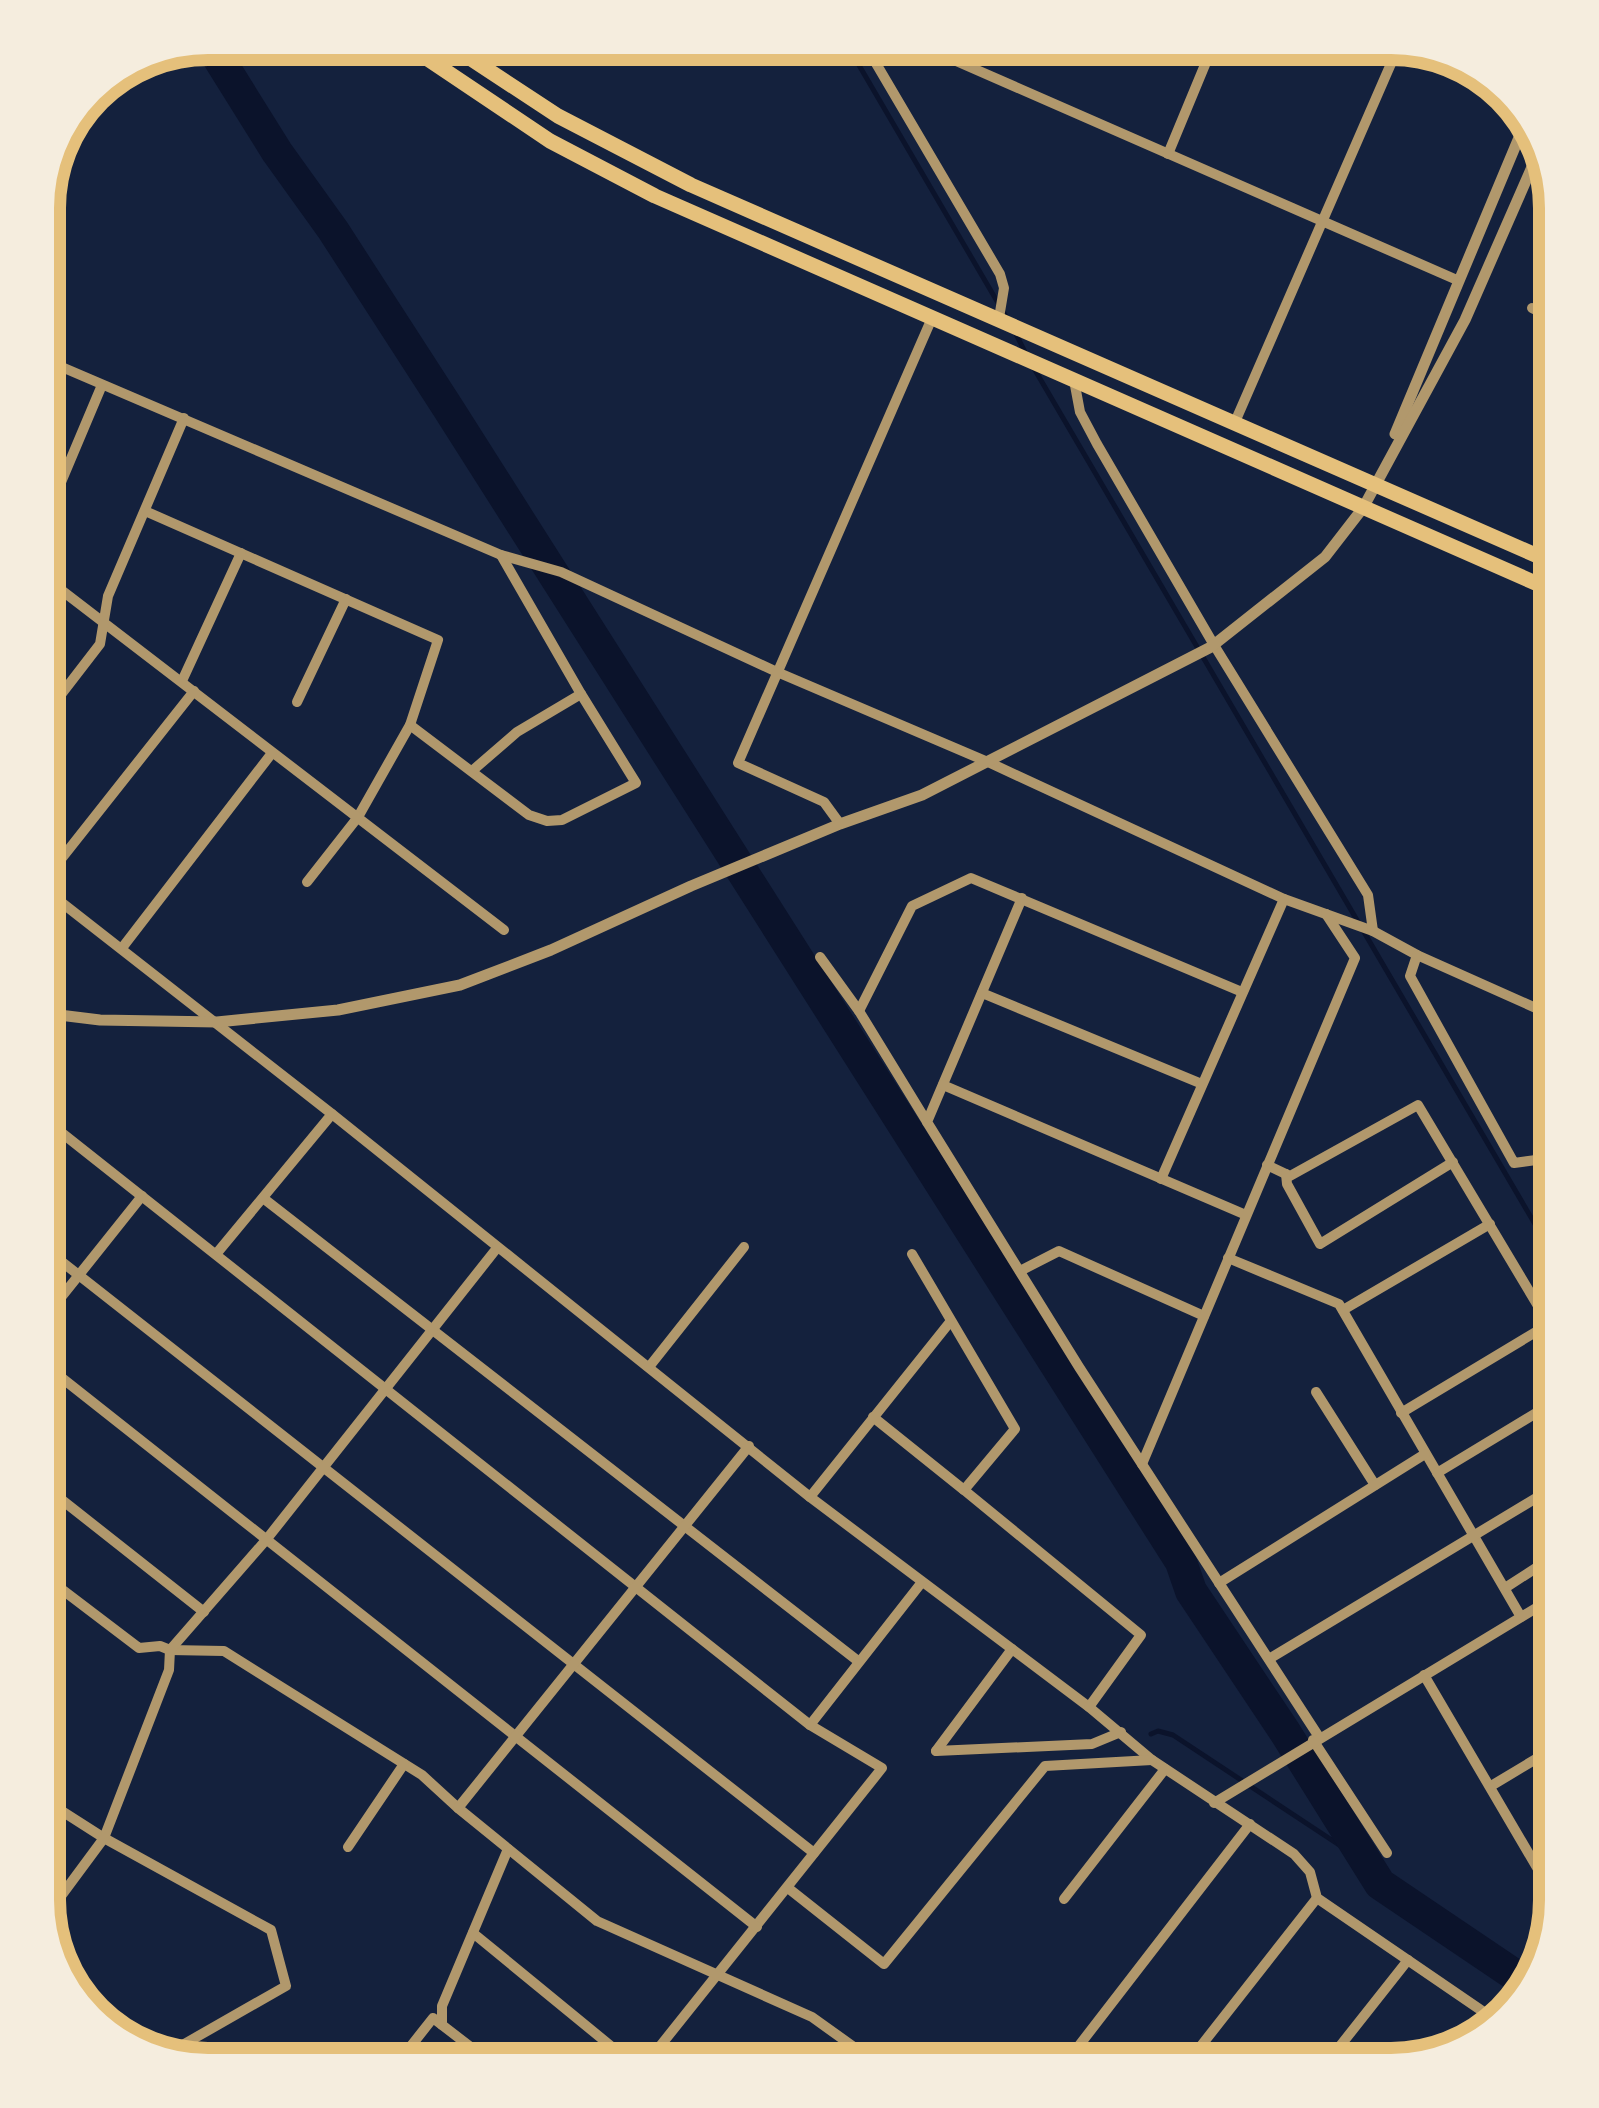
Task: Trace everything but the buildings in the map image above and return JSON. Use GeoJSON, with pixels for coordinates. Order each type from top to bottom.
{"type":"FeatureCollection","features":[{"type":"Feature","properties":{"kind":"main road"},"geometry":{"type":"LineString","coordinates":[[429,60],[480,97],[606,172],[1539,585]]}},
{"type":"Feature","properties":{"kind":"main road"},"geometry":{"type":"LineString","coordinates":[[473,60],[532,100],[623,152],[1001,314],[1025,330],[1539,556]]}},
{"type":"Feature","properties":{"kind":"street"},"geometry":{"type":"LineString","coordinates":[[874,60],[1000,274],[1001,314]]}},
{"type":"Feature","properties":{"kind":"street"},"geometry":{"type":"LineString","coordinates":[[954,60],[1457,280]]}},
{"type":"Feature","properties":{"kind":"street"},"geometry":{"type":"LineString","coordinates":[[1168,154],[1207,60]]}},
{"type":"Feature","properties":{"kind":"street"},"geometry":{"type":"LineString","coordinates":[[1235,422],[1393,60]]}},
{"type":"Feature","properties":{"kind":"street"},"geometry":{"type":"LineString","coordinates":[[1375,484],[1520,135]]}},
{"type":"Feature","properties":{"kind":"street"},"geometry":{"type":"LineString","coordinates":[[60,1015],[100,1020],[216,1022],[338,1010],[460,985],[551,950],[840,824],[922,794],[1212,646],[1326,557],[1362,508],[1465,320],[1533,167]]}},
{"type":"Feature","properties":{"kind":"street"},"geometry":{"type":"LineString","coordinates":[[1532,308],[1539,312]]}},
{"type":"Feature","properties":{"kind":"street"},"geometry":{"type":"LineString","coordinates":[[840,824],[824,802],[738,763],[932,318]]}},
{"type":"Feature","properties":{"kind":"street"},"geometry":{"type":"LineString","coordinates":[[60,366],[501,555],[561,572],[1284,899],[1372,931],[1539,1009]]}},
{"type":"Feature","properties":{"kind":"street"},"geometry":{"type":"LineString","coordinates":[[1074,380],[1080,412],[1212,646],[1368,895],[1372,931]]}},
{"type":"Feature","properties":{"kind":"street"},"geometry":{"type":"LineString","coordinates":[[60,480],[102,385]]}},
{"type":"Feature","properties":{"kind":"street"},"geometry":{"type":"LineString","coordinates":[[60,696],[100,644],[108,596],[184,418]]}},
{"type":"Feature","properties":{"kind":"street"},"geometry":{"type":"LineString","coordinates":[[60,468],[64,470]]}},
{"type":"Feature","properties":{"kind":"street"},"geometry":{"type":"LineString","coordinates":[[145,510],[438,640],[410,725],[358,817],[307,882]]}},
{"type":"Feature","properties":{"kind":"street"},"geometry":{"type":"LineString","coordinates":[[182,681],[241,553]]}},
{"type":"Feature","properties":{"kind":"street"},"geometry":{"type":"LineString","coordinates":[[410,725],[529,815],[547,821],[562,820],[636,782],[501,555]]}},
{"type":"Feature","properties":{"kind":"street"},"geometry":{"type":"LineString","coordinates":[[60,589],[504,930]]}},
{"type":"Feature","properties":{"kind":"street"},"geometry":{"type":"LineString","coordinates":[[297,702],[346,599]]}},
{"type":"Feature","properties":{"kind":"street"},"geometry":{"type":"LineString","coordinates":[[60,863],[194,691]]}},
{"type":"Feature","properties":{"kind":"street"},"geometry":{"type":"LineString","coordinates":[[472,771],[517,732],[581,694]]}},
{"type":"Feature","properties":{"kind":"street"},"geometry":{"type":"LineString","coordinates":[[122,948],[272,753]]}},
{"type":"Feature","properties":{"kind":"street"},"geometry":{"type":"LineString","coordinates":[[859,1010],[912,906],[971,878],[1242,992]]}},
{"type":"Feature","properties":{"kind":"street"},"geometry":{"type":"LineString","coordinates":[[927,1122],[1022,898]]}},
{"type":"Feature","properties":{"kind":"street"},"geometry":{"type":"LineString","coordinates":[[60,899],[810,1497],[1122,1732],[1164,1769],[1294,1854],[1310,1872],[1316,1898],[1486,2013]]}},
{"type":"Feature","properties":{"kind":"street"},"geometry":{"type":"LineString","coordinates":[[1161,1179],[1284,899]]}},
{"type":"Feature","properties":{"kind":"street"},"geometry":{"type":"LineString","coordinates":[[1142,1464],[1355,958],[1326,914]]}},
{"type":"Feature","properties":{"kind":"street"},"geometry":{"type":"LineString","coordinates":[[1417,955],[1410,976],[1514,1163],[1536,1160],[1539,1153]]}},
{"type":"Feature","properties":{"kind":"street"},"geometry":{"type":"LineString","coordinates":[[820,957],[859,1010],[1387,1853]]}},
{"type":"Feature","properties":{"kind":"street"},"geometry":{"type":"LineString","coordinates":[[982,993],[1202,1084]]}},
{"type":"Feature","properties":{"kind":"street"},"geometry":{"type":"LineString","coordinates":[[944,1085],[1246,1215]]}},
{"type":"Feature","properties":{"kind":"street"},"geometry":{"type":"LineString","coordinates":[[1267,1165],[1290,1176],[1418,1105],[1539,1307]]}},
{"type":"Feature","properties":{"kind":"street"},"geometry":{"type":"LineString","coordinates":[[217,1253],[332,1114]]}},
{"type":"Feature","properties":{"kind":"street"},"geometry":{"type":"LineString","coordinates":[[60,1131],[810,1725],[882,1768],[659,2048]]}},
{"type":"Feature","properties":{"kind":"street"},"geometry":{"type":"LineString","coordinates":[[1286,1174],[1286,1184],[1320,1244],[1453,1162]]}},
{"type":"Feature","properties":{"kind":"street"},"geometry":{"type":"LineString","coordinates":[[60,1298],[142,1196]]}},
{"type":"Feature","properties":{"kind":"street"},"geometry":{"type":"LineString","coordinates":[[263,1198],[858,1662]]}},
{"type":"Feature","properties":{"kind":"street"},"geometry":{"type":"LineString","coordinates":[[1342,1310],[1490,1224]]}},
{"type":"Feature","properties":{"kind":"street"},"geometry":{"type":"LineString","coordinates":[[648,1366],[744,1247]]}},
{"type":"Feature","properties":{"kind":"street"},"geometry":{"type":"LineString","coordinates":[[60,1897],[104,1838],[168,1670],[170,1650],[266,1540],[497,1248]]}},
{"type":"Feature","properties":{"kind":"street"},"geometry":{"type":"LineString","coordinates":[[1020,1271],[1059,1251],[1204,1316]]}},
{"type":"Feature","properties":{"kind":"street"},"geometry":{"type":"LineString","coordinates":[[912,1254],[1015,1429],[964,1490]]}},
{"type":"Feature","properties":{"kind":"street"},"geometry":{"type":"LineString","coordinates":[[1228,1258],[1340,1304],[1522,1617]]}},
{"type":"Feature","properties":{"kind":"street"},"geometry":{"type":"LineString","coordinates":[[60,1261],[814,1853]]}},
{"type":"Feature","properties":{"kind":"street"},"geometry":{"type":"LineString","coordinates":[[810,1497],[950,1322]]}},
{"type":"Feature","properties":{"kind":"street"},"geometry":{"type":"LineString","coordinates":[[1400,1413],[1539,1330]]}},
{"type":"Feature","properties":{"kind":"street"},"geometry":{"type":"LineString","coordinates":[[60,1376],[757,1927]]}},
{"type":"Feature","properties":{"kind":"street"},"geometry":{"type":"LineString","coordinates":[[1316,1392],[1375,1485]]}},
{"type":"Feature","properties":{"kind":"street"},"geometry":{"type":"LineString","coordinates":[[1437,1473],[1539,1411]]}},
{"type":"Feature","properties":{"kind":"street"},"geometry":{"type":"LineString","coordinates":[[873,1417],[1141,1635],[1089,1707]]}},
{"type":"Feature","properties":{"kind":"street"},"geometry":{"type":"LineString","coordinates":[[458,1808],[749,1446]]}},
{"type":"Feature","properties":{"kind":"street"},"geometry":{"type":"LineString","coordinates":[[1219,1583],[1425,1454]]}},
{"type":"Feature","properties":{"kind":"street"},"geometry":{"type":"LineString","coordinates":[[1269,1659],[1539,1496]]}},
{"type":"Feature","properties":{"kind":"street"},"geometry":{"type":"LineString","coordinates":[[60,1499],[204,1612]]}},
{"type":"Feature","properties":{"kind":"street"},"geometry":{"type":"LineString","coordinates":[[1505,1588],[1539,1566]]}},
{"type":"Feature","properties":{"kind":"street"},"geometry":{"type":"LineString","coordinates":[[810,1725],[922,1582]]}},
{"type":"Feature","properties":{"kind":"street"},"geometry":{"type":"LineString","coordinates":[[60,1590],[138,1648],[224,1651],[422,1775],[596,1921],[812,2017],[856,2048]]}},
{"type":"Feature","properties":{"kind":"street"},"geometry":{"type":"LineString","coordinates":[[1214,1802],[1539,1606]]}},
{"type":"Feature","properties":{"kind":"street"},"geometry":{"type":"LineString","coordinates":[[1012,1649],[936,1752],[1092,1744],[1122,1732]]}},
{"type":"Feature","properties":{"kind":"street"},"geometry":{"type":"LineString","coordinates":[[1424,1674],[1539,1867]]}},
{"type":"Feature","properties":{"kind":"street"},"geometry":{"type":"LineString","coordinates":[[1490,1786],[1539,1758]]}},
{"type":"Feature","properties":{"kind":"street"},"geometry":{"type":"LineString","coordinates":[[788,1888],[884,1964],[1045,1766],[1152,1760]]}},
{"type":"Feature","properties":{"kind":"street"},"geometry":{"type":"LineString","coordinates":[[348,1847],[404,1764]]}},
{"type":"Feature","properties":{"kind":"street"},"geometry":{"type":"LineString","coordinates":[[1064,1899],[1164,1769]]}},
{"type":"Feature","properties":{"kind":"street"},"geometry":{"type":"LineString","coordinates":[[60,1810],[272,1930],[286,1986],[182,2045]]}},
{"type":"Feature","properties":{"kind":"street"},"geometry":{"type":"LineString","coordinates":[[1078,2048],[1250,1824]]}},
{"type":"Feature","properties":{"kind":"street"},"geometry":{"type":"LineString","coordinates":[[442,2025],[442,2006],[508,1849]]}},
{"type":"Feature","properties":{"kind":"street"},"geometry":{"type":"LineString","coordinates":[[1200,2048],[1316,1898]]}},
{"type":"Feature","properties":{"kind":"street"},"geometry":{"type":"LineString","coordinates":[[472,1933],[613,2048]]}},
{"type":"Feature","properties":{"kind":"street"},"geometry":{"type":"LineString","coordinates":[[1338,2048],[1408,1960]]}},
{"type":"Feature","properties":{"kind":"street"},"geometry":{"type":"LineString","coordinates":[[409,2048],[433,2018],[472,2048]]}},
{"type":"Feature","properties":{"kind":"waterway"},"geometry":{"type":"LineString","coordinates":[[220,60],[448,408],[1181,1562],[1191,1591],[1380,1884],[1517,1977]]}},
{"type":"Feature","properties":{"kind":"waterway"},"geometry":{"type":"LineString","coordinates":[[856,60],[1008,320]]}},
{"type":"Feature","properties":{"kind":"waterway"},"geometry":{"type":"LineString","coordinates":[[1014,330],[1027,356]]}},
{"type":"Feature","properties":{"kind":"waterway"},"geometry":{"type":"LineString","coordinates":[[1032,365],[1539,1231]]}},
{"type":"Feature","properties":{"kind":"waterway"},"geometry":{"type":"LineString","coordinates":[[1151,1734],[1158,1731],[1173,1735],[1368,1864]]}}]}
